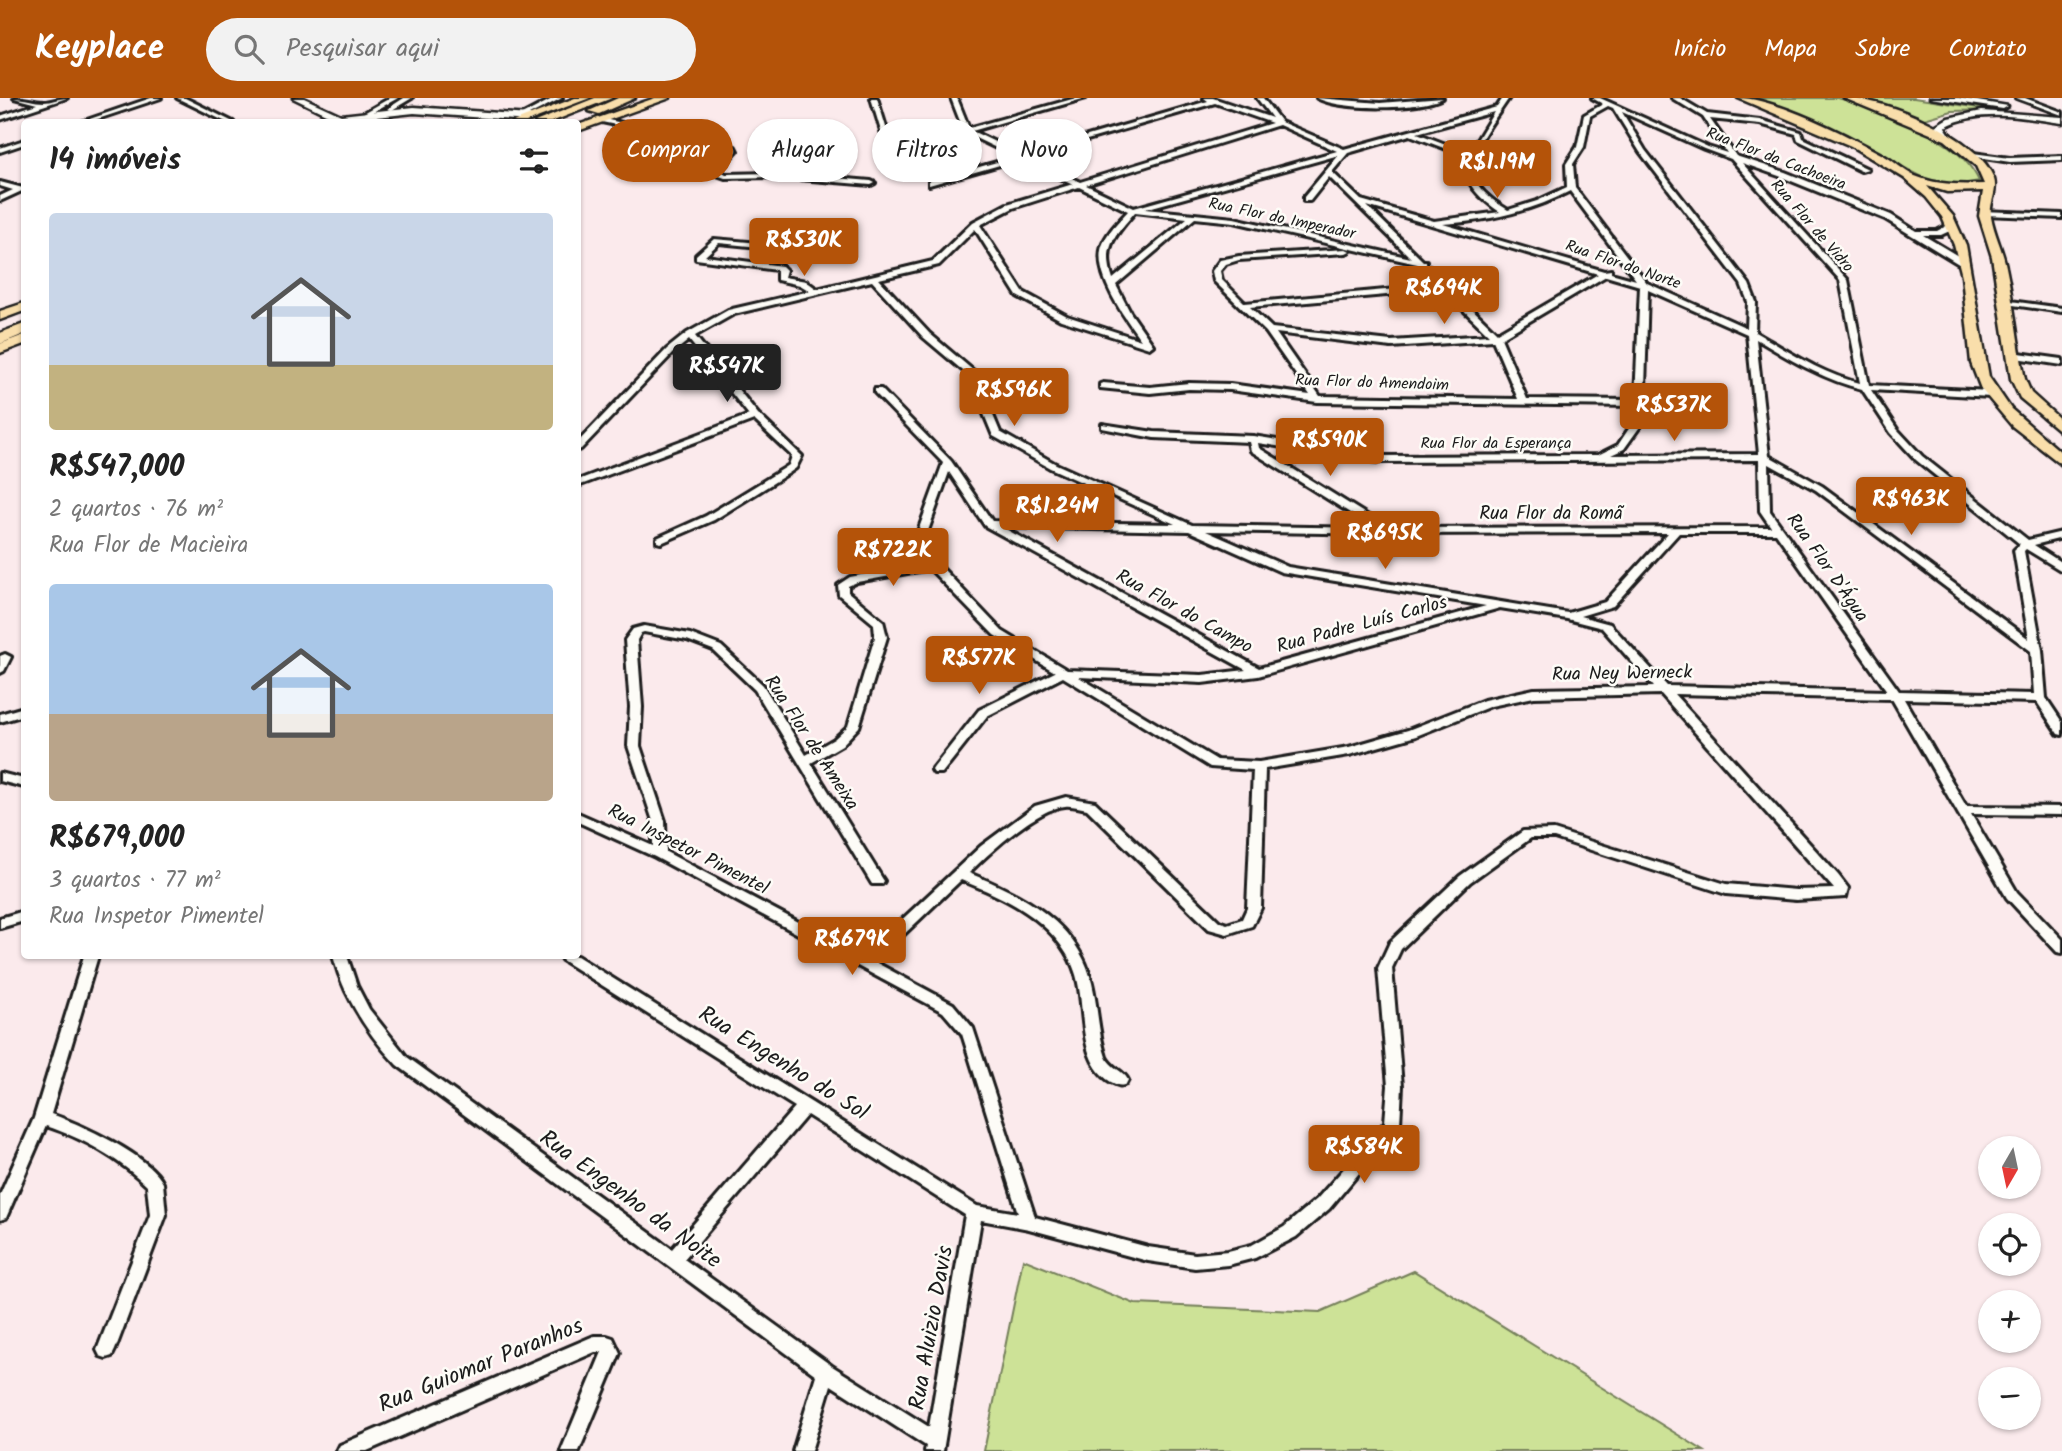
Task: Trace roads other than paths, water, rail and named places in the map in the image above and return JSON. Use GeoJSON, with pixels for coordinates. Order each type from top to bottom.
{"type":"FeatureCollection","features":[{"type":"Feature","properties":{"kind":"highway"},"geometry":{"type":"LineString","coordinates":[[532,119],[607,98]]}},
{"type":"Feature","properties":{"kind":"highway"},"geometry":{"type":"LineString","coordinates":[[574,119],[629,98]]}},
{"type":"Feature","properties":{"kind":"highway"},"geometry":{"type":"LineString","coordinates":[[621,113],[647,98]]}},
{"type":"Feature","properties":{"kind":"highway"},"geometry":{"type":"LineString","coordinates":[[0,326],[21,318]]}},
{"type":"Feature","properties":{"kind":"highway"},"geometry":{"type":"LineString","coordinates":[[0,339],[21,330]]}},
{"type":"Feature","properties":{"kind":"main road"},"geometry":{"type":"LineString","coordinates":[[531,119],[585,98]]}},
{"type":"Feature","properties":{"kind":"main road"},"geometry":{"type":"LineString","coordinates":[[581,127],[665,98]]}},
{"type":"Feature","properties":{"kind":"main road"},"geometry":{"type":"LineString","coordinates":[[1743,98],[1855,146],[1908,176],[1947,189],[1990,187]]}},
{"type":"Feature","properties":{"kind":"main road"},"geometry":{"type":"LineString","coordinates":[[1849,98],[1923,125],[1973,155],[1984,169],[1990,187],[1984,213],[1998,255],[2012,355],[2025,395],[2062,429]]}},
{"type":"Feature","properties":{"kind":"main road"},"geometry":{"type":"LineString","coordinates":[[1935,98],[2029,105],[2062,116]]}},
{"type":"Feature","properties":{"kind":"main road"},"geometry":{"type":"LineString","coordinates":[[1948,139],[1940,125],[1958,118],[2003,115],[2062,116]]}},
{"type":"Feature","properties":{"kind":"main road"},"geometry":{"type":"LineString","coordinates":[[1908,176],[1924,190],[1953,226],[1965,264],[1980,375],[1991,394],[2034,438],[2062,460]]}},
{"type":"Feature","properties":{"kind":"main road"},"geometry":{"type":"LineString","coordinates":[[0,316],[21,308]]}},
{"type":"Feature","properties":{"kind":"main road"},"geometry":{"type":"LineString","coordinates":[[0,348],[21,340]]}},
{"type":"Feature","properties":{"kind":"street"},"geometry":{"type":"LineString","coordinates":[[17,98],[43,104]]}},
{"type":"Feature","properties":{"kind":"street"},"geometry":{"type":"LineString","coordinates":[[0,118],[64,98]]}},
{"type":"Feature","properties":{"kind":"street"},"geometry":{"type":"LineString","coordinates":[[94,119],[158,98]]}},
{"type":"Feature","properties":{"kind":"street"},"geometry":{"type":"LineString","coordinates":[[180,98],[224,119]]}},
{"type":"Feature","properties":{"kind":"street"},"geometry":{"type":"LineString","coordinates":[[297,98],[340,118]]}},
{"type":"Feature","properties":{"kind":"street"},"geometry":{"type":"LineString","coordinates":[[357,119],[394,98]]}},
{"type":"Feature","properties":{"kind":"street"},"geometry":{"type":"LineString","coordinates":[[386,111],[409,98]]}},
{"type":"Feature","properties":{"kind":"street"},"geometry":{"type":"LineString","coordinates":[[529,119],[559,98]]}},
{"type":"Feature","properties":{"kind":"street"},"geometry":{"type":"LineString","coordinates":[[874,98],[880,119]]}},
{"type":"Feature","properties":{"kind":"street"},"geometry":{"type":"LineString","coordinates":[[954,98],[962,119]]}},
{"type":"Feature","properties":{"kind":"street"},"geometry":{"type":"LineString","coordinates":[[1069,98],[1081,99]]}},
{"type":"Feature","properties":{"kind":"street"},"geometry":{"type":"LineString","coordinates":[[1260,98],[1279,123]]}},
{"type":"Feature","properties":{"kind":"street"},"geometry":{"type":"LineString","coordinates":[[1320,98],[1353,105],[1385,106],[1440,98]]}},
{"type":"Feature","properties":{"kind":"street"},"geometry":{"type":"LineString","coordinates":[[1506,98],[1468,155],[1468,175],[1476,190],[1507,213]]}},
{"type":"Feature","properties":{"kind":"street","name":"Rua Flor da Cachoeira"},"geometry":{"type":"LineString","coordinates":[[1595,98],[1734,158],[1782,174],[1909,228],[1965,264]]}},
{"type":"Feature","properties":{"kind":"street","name":"Rua Flor de Vidro"},"geometry":{"type":"LineString","coordinates":[[1675,98],[1705,116],[1734,158],[1844,281],[1865,387],[1877,409],[1919,458],[2026,544],[2062,568]]}},
{"type":"Feature","properties":{"kind":"street"},"geometry":{"type":"LineString","coordinates":[[2019,98],[2029,105]]}},
{"type":"Feature","properties":{"kind":"street"},"geometry":{"type":"LineString","coordinates":[[982,127],[1081,99]]}},
{"type":"Feature","properties":{"kind":"street"},"geometry":{"type":"LineString","coordinates":[[1092,134],[1210,99],[1279,123],[1345,152]]}},
{"type":"Feature","properties":{"kind":"street"},"geometry":{"type":"LineString","coordinates":[[1585,460],[1621,447],[1639,421],[1641,404],[1644,285],[1571,188],[1567,163],[1583,141],[1585,120],[1591,111],[1611,105]]}},
{"type":"Feature","properties":{"kind":"street","name":"Rua Flor D'Água"},"geometry":{"type":"LineString","coordinates":[[1611,105],[1642,151],[1745,284],[1752,302],[1751,333],[1764,457],[1765,511],[1894,692],[2012,895],[2062,948]]}},
{"type":"Feature","properties":{"kind":"street"},"geometry":{"type":"LineString","coordinates":[[976,224],[1020,294],[1072,321],[1149,345],[1123,312],[1104,258],[1105,247],[1133,210],[1500,108]]}},
{"type":"Feature","properties":{"kind":"street"},"geometry":{"type":"LineString","coordinates":[[335,119],[386,111],[435,110],[519,119]]}},
{"type":"Feature","properties":{"kind":"street"},"geometry":{"type":"LineString","coordinates":[[1705,116],[1759,122],[1799,133],[1800,139],[1864,169]]}},
{"type":"Feature","properties":{"kind":"street"},"geometry":{"type":"LineString","coordinates":[[599,120],[733,148],[734,151],[717,168],[721,175],[871,183]]}},
{"type":"Feature","properties":{"kind":"street"},"geometry":{"type":"LineString","coordinates":[[581,444],[670,351],[690,335],[731,312],[940,261],[976,224],[1010,206],[1279,123]]}},
{"type":"Feature","properties":{"kind":"street"},"geometry":{"type":"LineString","coordinates":[[1413,134],[1468,155]]}},
{"type":"Feature","properties":{"kind":"street"},"geometry":{"type":"LineString","coordinates":[[1,150],[21,143]]}},
{"type":"Feature","properties":{"kind":"street"},"geometry":{"type":"LineString","coordinates":[[1307,199],[1330,174],[1345,152]]}},
{"type":"Feature","properties":{"kind":"street"},"geometry":{"type":"LineString","coordinates":[[1973,155],[2033,160]]}},
{"type":"Feature","properties":{"kind":"street"},"geometry":{"type":"LineString","coordinates":[[1984,169],[2062,158]]}},
{"type":"Feature","properties":{"kind":"street"},"geometry":{"type":"LineString","coordinates":[[932,184],[996,164]]}},
{"type":"Feature","properties":{"kind":"street"},"geometry":{"type":"LineString","coordinates":[[1330,174],[1496,337],[1524,402]]}},
{"type":"Feature","properties":{"kind":"street","name":"Rua Flor do Imperador"},"geometry":{"type":"LineString","coordinates":[[1070,182],[1133,210],[1234,220],[1423,263]]}},
{"type":"Feature","properties":{"kind":"street"},"geometry":{"type":"LineString","coordinates":[[0,184],[20,190],[0,200]]}},
{"type":"Feature","properties":{"kind":"street"},"geometry":{"type":"LineString","coordinates":[[1426,222],[1507,213],[1553,198],[1571,188]]}},
{"type":"Feature","properties":{"kind":"street","name":"Rua Flor do Norte"},"geometry":{"type":"LineString","coordinates":[[1360,202],[1608,272],[1644,285],[1751,333],[1829,377],[1865,387],[1991,394]]}},
{"type":"Feature","properties":{"kind":"street"},"geometry":{"type":"LineString","coordinates":[[1984,213],[2062,216]]}},
{"type":"Feature","properties":{"kind":"street"},"geometry":{"type":"LineString","coordinates":[[1112,284],[1195,215]]}},
{"type":"Feature","properties":{"kind":"street","name":"Rua Flor da Cachoeira"},"geometry":{"type":"LineString","coordinates":[[1909,228],[1935,234],[1945,232],[1953,226]]}},
{"type":"Feature","properties":{"kind":"street"},"geometry":{"type":"LineString","coordinates":[[779,247],[717,241],[699,257],[779,268],[782,270],[780,278],[801,282],[814,290]]}},
{"type":"Feature","properties":{"kind":"street"},"geometry":{"type":"LineString","coordinates":[[1317,400],[1269,330],[1215,276],[1223,262],[1254,256],[1364,250]]}},
{"type":"Feature","properties":{"kind":"street"},"geometry":{"type":"LineString","coordinates":[[1269,330],[1391,344],[1496,337],[1608,272]]}},
{"type":"Feature","properties":{"kind":"street"},"geometry":{"type":"LineString","coordinates":[[874,278],[926,334],[972,374],[996,434],[1054,466],[1285,570],[1568,616],[1606,626],[1841,888],[1840,894],[1796,895],[1726,889],[1554,834],[1528,835],[1465,879],[1395,946],[1385,968],[1395,1086],[1392,1124],[1323,1204],[1290,1232],[1255,1251],[1228,1258],[1195,1261],[1148,1254],[1028,1222],[974,1212]]}},
{"type":"Feature","properties":{"kind":"street"},"geometry":{"type":"LineString","coordinates":[[1245,305],[1447,287]]}},
{"type":"Feature","properties":{"kind":"street"},"geometry":{"type":"LineString","coordinates":[[2006,302],[2062,310]]}},
{"type":"Feature","properties":{"kind":"street"},"geometry":{"type":"LineString","coordinates":[[661,540],[710,518],[786,471],[795,461],[795,454],[755,416],[690,335]]}},
{"type":"Feature","properties":{"kind":"street"},"geometry":{"type":"LineString","coordinates":[[2012,355],[2062,362]]}},
{"type":"Feature","properties":{"kind":"street","name":"Rua Flor do Amendoim"},"geometry":{"type":"LineString","coordinates":[[1103,386],[1150,390],[1189,386],[1230,387],[1317,400],[1641,404]]}},
{"type":"Feature","properties":{"kind":"street","name":"Rua Flor do Campo"},"geometry":{"type":"LineString","coordinates":[[878,391],[948,463],[989,524],[1258,672]]}},
{"type":"Feature","properties":{"kind":"street"},"geometry":{"type":"LineString","coordinates":[[581,482],[755,416]]}},
{"type":"Feature","properties":{"kind":"street","name":"Rua Flor da Esperança"},"geometry":{"type":"LineString","coordinates":[[1104,426],[1154,435],[1253,439],[1377,458],[1585,460],[1764,457]]}},
{"type":"Feature","properties":{"kind":"street"},"geometry":{"type":"LineString","coordinates":[[1253,439],[1254,449],[1386,531]]}},
{"type":"Feature","properties":{"kind":"street"},"geometry":{"type":"LineString","coordinates":[[1764,457],[1819,488],[2036,650]]}},
{"type":"Feature","properties":{"kind":"street"},"geometry":{"type":"LineString","coordinates":[[948,463],[919,542],[922,553],[998,633],[1063,673]]}},
{"type":"Feature","properties":{"kind":"street","name":"Rua Flor da Romã"},"geometry":{"type":"LineString","coordinates":[[989,524],[1200,530],[1777,530]]}},
{"type":"Feature","properties":{"kind":"street"},"geometry":{"type":"LineString","coordinates":[[1568,616],[1609,604],[1675,532]]}},
{"type":"Feature","properties":{"kind":"street"},"geometry":{"type":"LineString","coordinates":[[2062,535],[2020,546],[2019,554],[2036,650],[2040,698],[2062,731]]}},
{"type":"Feature","properties":{"kind":"street"},"geometry":{"type":"LineString","coordinates":[[804,761],[838,742],[853,727],[881,637],[879,623],[843,593],[843,585],[853,579],[932,565]]}},
{"type":"Feature","properties":{"kind":"street"},"geometry":{"type":"LineString","coordinates":[[1606,626],[1609,604]]}},
{"type":"Feature","properties":{"kind":"street","name":"Rua Padre Luís Carlos"},"geometry":{"type":"LineString","coordinates":[[1063,673],[1202,679],[1258,672],[1502,605]]}},
{"type":"Feature","properties":{"kind":"street","name":"Rua Flor de Ameixa"},"geometry":{"type":"LineString","coordinates":[[660,854],[659,821],[634,746],[636,707],[631,640],[637,631],[670,633],[717,648],[759,688],[877,881]]}},
{"type":"Feature","properties":{"kind":"street"},"geometry":{"type":"LineString","coordinates":[[938,770],[983,713],[1063,673]]}},
{"type":"Feature","properties":{"kind":"street","name":"Rua Ney Werneck"},"geometry":{"type":"LineString","coordinates":[[1063,673],[1214,764],[1259,766],[1349,751],[1412,733],[1488,703],[1534,693],[1662,690],[1894,692],[2040,698]]}},
{"type":"Feature","properties":{"kind":"street"},"geometry":{"type":"LineString","coordinates":[[0,718],[21,712]]}},
{"type":"Feature","properties":{"kind":"street"},"geometry":{"type":"LineString","coordinates":[[864,964],[986,849],[1039,809],[1054,803],[1080,801],[1090,805],[1200,914],[1220,927],[1237,927],[1247,922],[1254,908],[1259,766]]}},
{"type":"Feature","properties":{"kind":"street"},"geometry":{"type":"LineString","coordinates":[[0,777],[21,782]]}},
{"type":"Feature","properties":{"kind":"street"},"geometry":{"type":"LineString","coordinates":[[1963,810],[2062,811]]}},
{"type":"Feature","properties":{"kind":"street","name":"Rua Inspetor Pimentel"},"geometry":{"type":"LineString","coordinates":[[581,818],[660,854],[948,1008],[968,1032],[1028,1222]]}},
{"type":"Feature","properties":{"kind":"street"},"geometry":{"type":"LineString","coordinates":[[959,874],[1009,893],[1060,933],[1082,971],[1091,1023],[1104,1068],[1121,1080]]}},
{"type":"Feature","properties":{"kind":"street"},"geometry":{"type":"LineString","coordinates":[[0,923],[21,917]]}},
{"type":"Feature","properties":{"kind":"street"},"geometry":{"type":"LineString","coordinates":[[0,1213],[42,1118],[90,959]]}},
{"type":"Feature","properties":{"kind":"street","name":"Rua Engenho da Noite"},"geometry":{"type":"LineString","coordinates":[[341,959],[371,1028],[402,1061],[826,1372],[935,1447]]}},
{"type":"Feature","properties":{"kind":"street","name":"Rua Engenho do Sol"},"geometry":{"type":"LineString","coordinates":[[572,959],[974,1212]]}},
{"type":"Feature","properties":{"kind":"street"},"geometry":{"type":"LineString","coordinates":[[673,1260],[806,1105]]}},
{"type":"Feature","properties":{"kind":"street"},"geometry":{"type":"LineString","coordinates":[[42,1118],[70,1127],[133,1162],[155,1183],[158,1215],[106,1350]]}},
{"type":"Feature","properties":{"kind":"street","name":"Rua Aluizio Davis"},"geometry":{"type":"LineString","coordinates":[[935,1447],[974,1212]]}},
{"type":"Feature","properties":{"kind":"street","name":"Rua Guiomar Paranhos"},"geometry":{"type":"LineString","coordinates":[[374,1436],[594,1344],[607,1344],[611,1353],[570,1451]]}},
{"type":"Feature","properties":{"kind":"street"},"geometry":{"type":"LineString","coordinates":[[802,1451],[826,1372]]}},
{"type":"Feature","properties":{"kind":"street"},"geometry":{"type":"LineString","coordinates":[[346,1451],[374,1436]]}}]}
